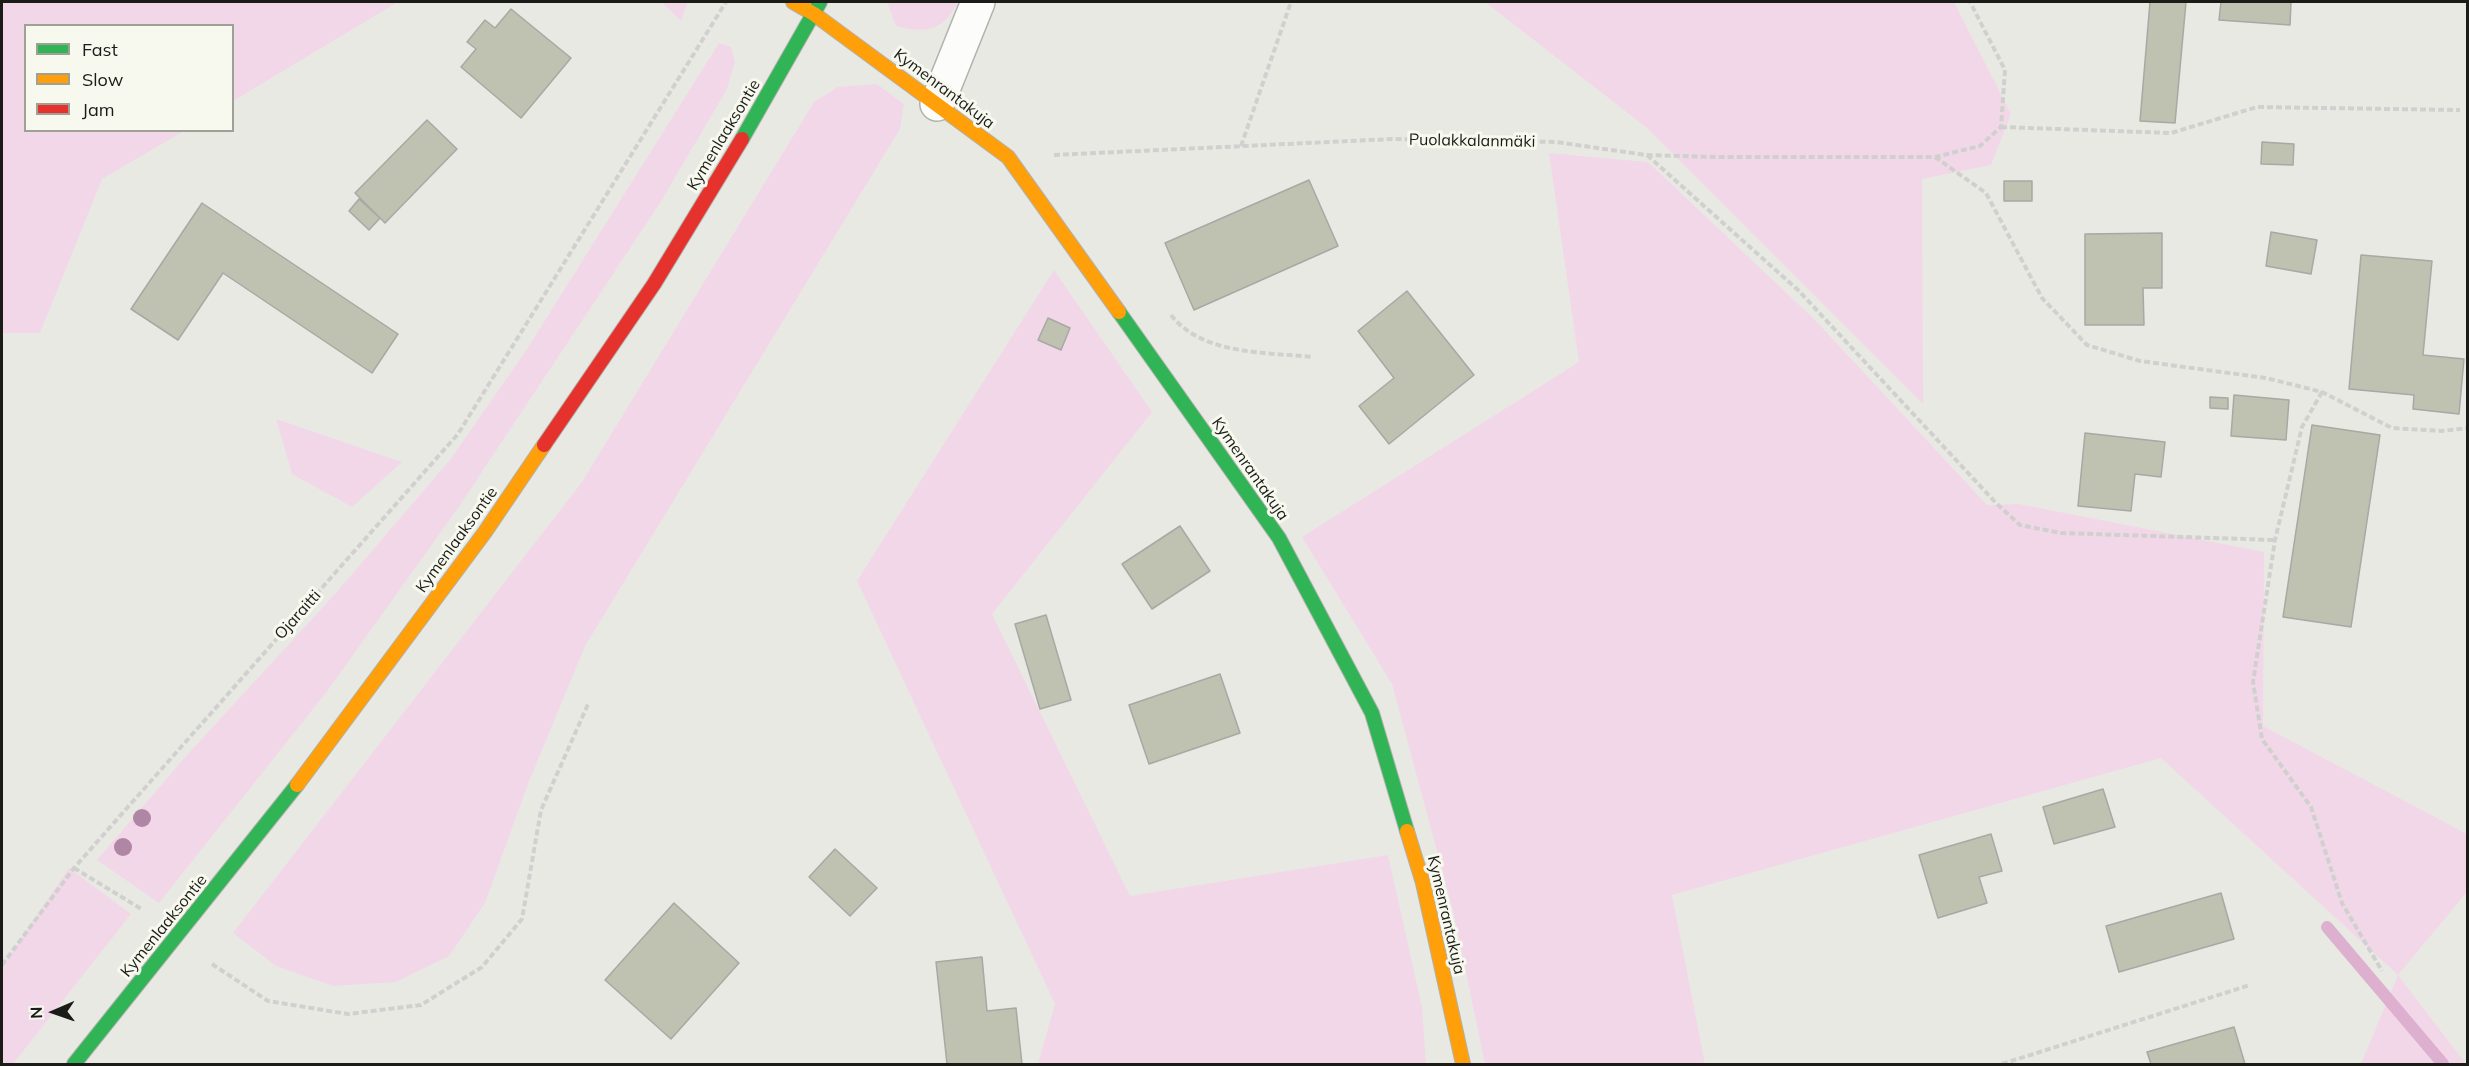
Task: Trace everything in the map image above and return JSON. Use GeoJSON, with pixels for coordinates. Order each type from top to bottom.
{"type":"FeatureCollection","features":[{"type":"Feature","properties":{"kind":"street","name":"Kymenrantakuja"},"geometry":{"type":"LineString","coordinates":[[793,2],[817,8],[937,104],[1008,157],[1279,538],[1372,713],[1423,883],[1463,1065]]}},
{"type":"Feature","properties":{"kind":"street"},"geometry":{"type":"LineString","coordinates":[[937,104],[978,2]]}},
{"type":"Feature","properties":{"kind":"street","name":"Kymenlaaksontie"},"geometry":{"type":"LineString","coordinates":[[74,1065],[270,821],[485,532],[654,284],[766,99],[817,8]]}},
{"type":"Feature","properties":{"kind":"path","name":"Ojaraitti"},"geometry":{"type":"LineString","coordinates":[[2,965],[74,868],[458,434],[726,2]]}},
{"type":"Feature","properties":{"kind":"path"},"geometry":{"type":"LineString","coordinates":[[1241,146],[1291,2]]}},
{"type":"Feature","properties":{"kind":"path"},"geometry":{"type":"LineString","coordinates":[[1970,2],[2005,70],[2001,127],[2171,133],[2257,107],[2460,110]]}},
{"type":"Feature","properties":{"kind":"path","name":"Puolakkalanmäki"},"geometry":{"type":"LineString","coordinates":[[1008,157],[1392,139],[1544,142],[1646,154],[1720,157],[1935,157],[1980,146],[2001,127]]}},
{"type":"Feature","properties":{"kind":"path"},"geometry":{"type":"LineString","coordinates":[[1646,154],[1798,290],[1972,478],[2020,525],[2061,533],[2275,540]]}},
{"type":"Feature","properties":{"kind":"path"},"geometry":{"type":"LineString","coordinates":[[1935,157],[1986,193],[2042,298],[2087,345],[2140,361],[2266,378],[2322,392],[2392,428],[2442,431],[2468,428]]}},
{"type":"Feature","properties":{"kind":"path"},"geometry":{"type":"LineString","coordinates":[[1167,310],[1181,328],[1219,346],[1312,357]]}},
{"type":"Feature","properties":{"kind":"path"},"geometry":{"type":"LineString","coordinates":[[2322,392],[2302,427],[2275,540],[2253,682],[2262,739],[2311,807],[2342,903],[2382,971]]}},
{"type":"Feature","properties":{"kind":"path"},"geometry":{"type":"LineString","coordinates":[[212,964],[268,1001],[348,1014],[420,1005],[482,967],[522,920],[542,810],[589,702]]}},
{"type":"Feature","properties":{"kind":"path"},"geometry":{"type":"LineString","coordinates":[[74,868],[143,910]]}},
{"type":"Feature","properties":{"kind":"path"},"geometry":{"type":"LineString","coordinates":[[2002,1065],[2250,985]]}},
{"type":"Feature","properties":{"kind":"shaded area"},"geometry":{"type":"Polygon","coordinates":[[[2,2],[398,2],[234,100],[234,24],[24,24],[24,132],[182,132],[102,179],[40,333],[2,333],[2,2]]]}},
{"type":"Feature","properties":{"kind":"shaded area"},"geometry":{"type":"Polygon","coordinates":[[[661,2],[688,2],[681,21],[661,2]]]}},
{"type":"Feature","properties":{"kind":"shaded area"},"geometry":{"type":"Polygon","coordinates":[[[887,2],[958,2],[940,24],[924,30],[916,30],[896,26],[887,2]]]}},
{"type":"Feature","properties":{"kind":"shaded area"},"geometry":{"type":"Polygon","coordinates":[[[1485,2],[1954,2],[2011,114],[1991,165],[1922,179],[1923,404],[1647,128],[1485,2]]]}},
{"type":"Feature","properties":{"kind":"shaded area"},"geometry":{"type":"Polygon","coordinates":[[[719,43],[731,47],[735,61],[727,89],[660,203],[458,508],[328,690],[159,903],[97,860],[187,755],[335,594],[450,460],[527,349],[719,43]]]}},
{"type":"Feature","properties":{"kind":"shaded area"},"geometry":{"type":"Polygon","coordinates":[[[877,84],[904,104],[900,129],[585,646],[528,784],[485,903],[449,956],[396,982],[333,986],[276,966],[233,933],[582,482],[814,102],[838,87],[877,84]]]}},
{"type":"Feature","properties":{"kind":"shaded area"},"geometry":{"type":"Polygon","coordinates":[[[1549,153],[1648,162],[1815,320],[1987,505],[2019,504],[2264,552],[2263,726],[2467,834],[2467,892],[2398,975],[2161,758],[1672,895],[1705,1064],[1485,1064],[1453,910],[1392,684],[1302,537],[1579,362],[1549,153]]]}},
{"type":"Feature","properties":{"kind":"shaded area"},"geometry":{"type":"Polygon","coordinates":[[[1054,270],[1152,412],[992,614],[1130,896],[1388,855],[1422,1007],[1426,1064],[1038,1064],[1055,1004],[857,581],[1054,270]]]}},
{"type":"Feature","properties":{"kind":"shaded area"},"geometry":{"type":"Polygon","coordinates":[[[276,419],[402,462],[352,507],[292,474],[276,419]]]}},
{"type":"Feature","properties":{"kind":"shaded area"},"geometry":{"type":"Polygon","coordinates":[[[69,868],[131,914],[13,1064],[2,1064],[2,967],[69,868]]]}},
{"type":"Feature","properties":{"kind":"shaded area"},"geometry":{"type":"Polygon","coordinates":[[[2398,975],[2466,1064],[2361,1064],[2398,975]]]}},
{"type":"Feature","properties":{"kind":"building"},"geometry":{"type":"Polygon","coordinates":[[[2150,2],[2186,2],[2175,123],[2140,121],[2150,2]]]}},
{"type":"Feature","properties":{"kind":"building"},"geometry":{"type":"Polygon","coordinates":[[[2221,2],[2291,2],[2290,25],[2219,20],[2221,2]]]}},
{"type":"Feature","properties":{"kind":"building"},"geometry":{"type":"Polygon","coordinates":[[[511,9],[571,58],[521,118],[461,67],[476,49],[467,42],[485,20],[495,28],[511,9]]]}},
{"type":"Feature","properties":{"kind":"building"},"geometry":{"type":"Polygon","coordinates":[[[427,120],[457,149],[385,223],[355,193],[427,120]]]}},
{"type":"Feature","properties":{"kind":"building"},"geometry":{"type":"Polygon","coordinates":[[[2262,142],[2294,144],[2293,165],[2261,164],[2262,142]]]}},
{"type":"Feature","properties":{"kind":"building"},"geometry":{"type":"Polygon","coordinates":[[[1309,180],[1338,246],[1194,310],[1165,243],[1309,180]]]}},
{"type":"Feature","properties":{"kind":"building"},"geometry":{"type":"Polygon","coordinates":[[[2004,181],[2032,181],[2032,201],[2004,201],[2004,181]]]}},
{"type":"Feature","properties":{"kind":"building"},"geometry":{"type":"Polygon","coordinates":[[[359,199],[380,218],[369,230],[349,211],[359,199]]]}},
{"type":"Feature","properties":{"kind":"building"},"geometry":{"type":"Polygon","coordinates":[[[202,203],[398,334],[372,373],[223,273],[178,340],[131,309],[202,203]]]}},
{"type":"Feature","properties":{"kind":"building"},"geometry":{"type":"Polygon","coordinates":[[[2271,232],[2317,240],[2311,274],[2266,266],[2271,232]]]}},
{"type":"Feature","properties":{"kind":"building"},"geometry":{"type":"Polygon","coordinates":[[[2162,233],[2162,288],[2143,288],[2144,325],[2085,325],[2085,234],[2162,233]]]}},
{"type":"Feature","properties":{"kind":"building"},"geometry":{"type":"Polygon","coordinates":[[[2361,255],[2432,261],[2423,355],[2464,359],[2459,414],[2413,409],[2414,395],[2349,389],[2361,255]]]}},
{"type":"Feature","properties":{"kind":"building"},"geometry":{"type":"Polygon","coordinates":[[[1407,291],[1474,375],[1389,444],[1359,406],[1394,378],[1358,331],[1407,291]]]}},
{"type":"Feature","properties":{"kind":"building"},"geometry":{"type":"Polygon","coordinates":[[[1048,318],[1070,328],[1061,350],[1038,340],[1048,318]]]}},
{"type":"Feature","properties":{"kind":"building"},"geometry":{"type":"Polygon","coordinates":[[[2234,395],[2289,400],[2286,440],[2231,436],[2234,395]]]}},
{"type":"Feature","properties":{"kind":"building"},"geometry":{"type":"Polygon","coordinates":[[[2210,397],[2228,398],[2228,409],[2210,408],[2210,397]]]}},
{"type":"Feature","properties":{"kind":"building"},"geometry":{"type":"Polygon","coordinates":[[[2312,425],[2380,435],[2351,627],[2283,617],[2312,425]]]}},
{"type":"Feature","properties":{"kind":"building"},"geometry":{"type":"Polygon","coordinates":[[[2085,433],[2165,442],[2161,477],[2135,474],[2131,511],[2078,506],[2085,433]]]}},
{"type":"Feature","properties":{"kind":"building"},"geometry":{"type":"Polygon","coordinates":[[[1180,526],[1210,571],[1152,609],[1122,564],[1180,526]]]}},
{"type":"Feature","properties":{"kind":"building"},"geometry":{"type":"Polygon","coordinates":[[[1046,615],[1071,700],[1040,709],[1015,624],[1046,615]]]}},
{"type":"Feature","properties":{"kind":"building"},"geometry":{"type":"Polygon","coordinates":[[[1220,674],[1240,733],[1149,764],[1129,705],[1220,674]]]}},
{"type":"Feature","properties":{"kind":"building"},"geometry":{"type":"Polygon","coordinates":[[[2103,789],[2115,827],[2054,844],[2043,807],[2103,789]]]}},
{"type":"Feature","properties":{"kind":"building"},"geometry":{"type":"Polygon","coordinates":[[[1991,834],[2002,871],[1979,877],[1987,903],[1938,918],[1919,855],[1991,834]]]}},
{"type":"Feature","properties":{"kind":"building"},"geometry":{"type":"Polygon","coordinates":[[[835,849],[877,888],[850,916],[809,877],[835,849]]]}},
{"type":"Feature","properties":{"kind":"building"},"geometry":{"type":"Polygon","coordinates":[[[2221,893],[2234,939],[2119,972],[2106,926],[2221,893]]]}},
{"type":"Feature","properties":{"kind":"building"},"geometry":{"type":"Polygon","coordinates":[[[674,903],[739,963],[671,1039],[605,980],[674,903]]]}},
{"type":"Feature","properties":{"kind":"building"},"geometry":{"type":"Polygon","coordinates":[[[982,957],[987,1011],[1016,1008],[1022,1064],[947,1064],[936,962],[982,957]]]}},
{"type":"Feature","properties":{"kind":"building"},"geometry":{"type":"Polygon","coordinates":[[[2234,1027],[2245,1064],[2151,1064],[2147,1052],[2234,1027]]]}},
{"type":"Feature","properties":{"kind":"waterway"},"geometry":{"type":"LineString","coordinates":[[2327,927],[2443,1064]]}},
{"type":"Feature","properties":{"kind":"traffic: fast"},"geometry":{"type":"LineString","coordinates":[[742,139],[820,2]]}},
{"type":"Feature","properties":{"kind":"traffic: fast"},"geometry":{"type":"LineString","coordinates":[[1119,312],[1279,538],[1372,713],[1407,831]]}},
{"type":"Feature","properties":{"kind":"traffic: fast"},"geometry":{"type":"LineString","coordinates":[[74,1064],[297,785]]}},
{"type":"Feature","properties":{"kind":"traffic: slow"},"geometry":{"type":"LineString","coordinates":[[793,2],[814,14],[1008,157],[1119,312]]}},
{"type":"Feature","properties":{"kind":"traffic: slow"},"geometry":{"type":"LineString","coordinates":[[297,785],[485,532],[544,445]]}},
{"type":"Feature","properties":{"kind":"traffic: slow"},"geometry":{"type":"LineString","coordinates":[[1407,831],[1423,883],[1463,1064]]}},
{"type":"Feature","properties":{"kind":"traffic: jam"},"geometry":{"type":"LineString","coordinates":[[544,445],[654,284],[742,139]]}}]}
